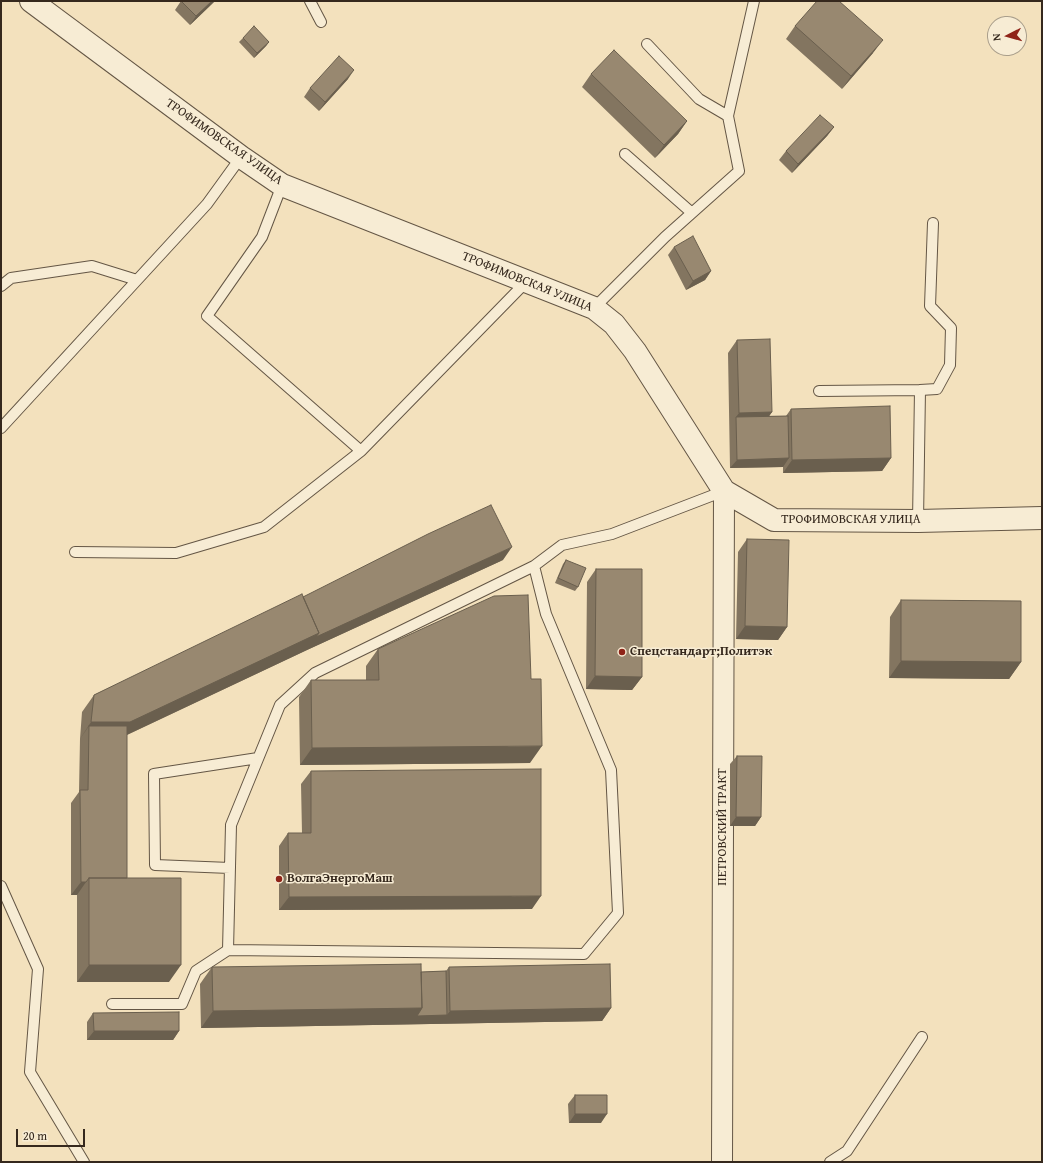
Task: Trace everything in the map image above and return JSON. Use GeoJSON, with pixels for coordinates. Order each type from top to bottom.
{"type":"FeatureCollection","features":[{"type":"Feature","properties":{"kind":"street","name":"ТРОФИМОВСКАЯ УЛИЦА"},"geometry":{"type":"LineString","coordinates":[[31,1],[241,158],[282,185],[594,308],[614,324],[635,351],[724,491],[774,520],[1042,518]]}},
{"type":"Feature","properties":{"kind":"street","name":"ПЕТРОВСКИЙ ТРАКТ"},"geometry":{"type":"LineString","coordinates":[[722,1162],[724,491]]}},
{"type":"Feature","properties":{"kind":"lane"},"geometry":{"type":"LineString","coordinates":[[310,1],[321,22]]}},
{"type":"Feature","properties":{"kind":"lane"},"geometry":{"type":"LineString","coordinates":[[594,308],[665,237],[739,171],[728,116],[754,1]]}},
{"type":"Feature","properties":{"kind":"lane"},"geometry":{"type":"LineString","coordinates":[[647,44],[699,99],[728,116]]}},
{"type":"Feature","properties":{"kind":"lane"},"geometry":{"type":"LineString","coordinates":[[625,154],[692,213]]}},
{"type":"Feature","properties":{"kind":"lane"},"geometry":{"type":"LineString","coordinates":[[1,428],[207,204],[241,158]]}},
{"type":"Feature","properties":{"kind":"lane"},"geometry":{"type":"LineString","coordinates":[[282,185],[262,237],[207,316],[361,451]]}},
{"type":"Feature","properties":{"kind":"lane"},"geometry":{"type":"LineString","coordinates":[[819,391],[937,389],[950,365],[951,328],[930,306],[933,223]]}},
{"type":"Feature","properties":{"kind":"lane"},"geometry":{"type":"LineString","coordinates":[[1,286],[11,278],[92,266],[137,280]]}},
{"type":"Feature","properties":{"kind":"lane"},"geometry":{"type":"LineString","coordinates":[[75,552],[176,553],[264,527],[361,451],[527,281]]}},
{"type":"Feature","properties":{"kind":"lane"},"geometry":{"type":"LineString","coordinates":[[918,520],[920,390]]}},
{"type":"Feature","properties":{"kind":"lane"},"geometry":{"type":"LineString","coordinates":[[228,950],[231,825],[280,705],[315,672],[534,566],[562,545],[612,534],[724,491]]}},
{"type":"Feature","properties":{"kind":"lane"},"geometry":{"type":"LineString","coordinates":[[112,1004],[182,1004],[196,971],[228,950],[584,954],[618,913],[611,770],[546,614],[534,566]]}},
{"type":"Feature","properties":{"kind":"lane"},"geometry":{"type":"LineString","coordinates":[[230,868],[155,865],[154,774],[258,758]]}},
{"type":"Feature","properties":{"kind":"lane"},"geometry":{"type":"LineString","coordinates":[[1,886],[38,969],[30,1072],[84,1162]]}},
{"type":"Feature","properties":{"kind":"lane"},"geometry":{"type":"LineString","coordinates":[[830,1162],[847,1151],[922,1037]]}},
{"type":"Feature","properties":{"kind":"building"},"geometry":{"type":"Polygon","coordinates":[[[181,1],[212,1],[196,16],[181,1]]]}},
{"type":"Feature","properties":{"kind":"building"},"geometry":{"type":"Polygon","coordinates":[[[817,1],[839,1],[883,40],[851,76],[795,26],[817,1]]]}},
{"type":"Feature","properties":{"kind":"building"},"geometry":{"type":"Polygon","coordinates":[[[254,26],[269,42],[257,53],[243,38],[254,26]]]}},
{"type":"Feature","properties":{"kind":"building"},"geometry":{"type":"Polygon","coordinates":[[[614,50],[687,121],[664,145],[591,74],[614,50]]]}},
{"type":"Feature","properties":{"kind":"building"},"geometry":{"type":"Polygon","coordinates":[[[339,56],[354,70],[325,102],[310,88],[339,56]]]}},
{"type":"Feature","properties":{"kind":"building"},"geometry":{"type":"Polygon","coordinates":[[[820,115],[834,127],[798,164],[786,151],[820,115]]]}},
{"type":"Feature","properties":{"kind":"building"},"geometry":{"type":"Polygon","coordinates":[[[693,236],[711,271],[693,281],[674,247],[693,236]]]}},
{"type":"Feature","properties":{"kind":"building"},"geometry":{"type":"Polygon","coordinates":[[[770,339],[772,412],[739,413],[737,340],[770,339]]]}},
{"type":"Feature","properties":{"kind":"building"},"geometry":{"type":"Polygon","coordinates":[[[890,406],[891,458],[792,460],[791,409],[890,406]]]}},
{"type":"Feature","properties":{"kind":"building"},"geometry":{"type":"Polygon","coordinates":[[[788,416],[789,458],[737,460],[736,417],[788,416]]]}},
{"type":"Feature","properties":{"kind":"building"},"geometry":{"type":"Polygon","coordinates":[[[491,505],[512,547],[316,637],[319,633],[303,597],[428,534],[491,505]]]}},
{"type":"Feature","properties":{"kind":"building"},"geometry":{"type":"Polygon","coordinates":[[[747,539],[789,540],[787,627],[745,626],[747,539]]]}},
{"type":"Feature","properties":{"kind":"building"},"geometry":{"type":"Polygon","coordinates":[[[566,560],[586,568],[578,587],[558,578],[566,560]]]}},
{"type":"Feature","properties":{"kind":"building"},"geometry":{"type":"Polygon","coordinates":[[[596,569],[642,569],[642,677],[595,676],[596,569]]]}},
{"type":"Feature","properties":{"kind":"building"},"geometry":{"type":"Polygon","coordinates":[[[302,594],[319,633],[130,722],[91,722],[94,695],[302,594]]]}},
{"type":"Feature","properties":{"kind":"building"},"geometry":{"type":"Polygon","coordinates":[[[528,595],[531,679],[541,679],[542,746],[312,748],[311,680],[379,680],[378,649],[494,596],[528,595]]]}},
{"type":"Feature","properties":{"kind":"building"},"geometry":{"type":"Polygon","coordinates":[[[901,600],[1021,601],[1021,662],[901,661],[901,600]]]}},
{"type":"Feature","properties":{"kind":"building"},"geometry":{"type":"Polygon","coordinates":[[[89,726],[127,726],[127,878],[89,878],[86,882],[81,882],[80,790],[88,790],[89,726]]]}},
{"type":"Feature","properties":{"kind":"building"},"geometry":{"type":"Polygon","coordinates":[[[737,756],[762,756],[761,817],[736,817],[737,756]]]}},
{"type":"Feature","properties":{"kind":"building"},"geometry":{"type":"Polygon","coordinates":[[[541,769],[541,896],[289,897],[288,833],[311,833],[311,771],[541,769]]]}},
{"type":"Feature","properties":{"kind":"building"},"geometry":{"type":"Polygon","coordinates":[[[89,878],[181,878],[181,965],[89,965],[89,878]]]}},
{"type":"Feature","properties":{"kind":"building"},"geometry":{"type":"Polygon","coordinates":[[[421,964],[422,1008],[213,1011],[212,967],[421,964]]]}},
{"type":"Feature","properties":{"kind":"building"},"geometry":{"type":"Polygon","coordinates":[[[610,964],[611,1008],[450,1011],[449,967],[610,964]]]}},
{"type":"Feature","properties":{"kind":"building"},"geometry":{"type":"Polygon","coordinates":[[[446,971],[447,1015],[417,1016],[422,1008],[421,972],[446,971]]]}},
{"type":"Feature","properties":{"kind":"building"},"geometry":{"type":"Polygon","coordinates":[[[179,1012],[179,1031],[94,1031],[93,1013],[179,1012]]]}},
{"type":"Feature","properties":{"kind":"building"},"geometry":{"type":"Polygon","coordinates":[[[575,1095],[607,1095],[607,1114],[575,1114],[575,1095]]]}},
{"type":"Feature","properties":{"kind":"place","name":"Спецстандарт;Политэк"},"geometry":{"type":"Point","coordinates":[622,652]}},
{"type":"Feature","properties":{"kind":"place","name":"ВолгаЭнергоМаш"},"geometry":{"type":"Point","coordinates":[279,879]}}]}
